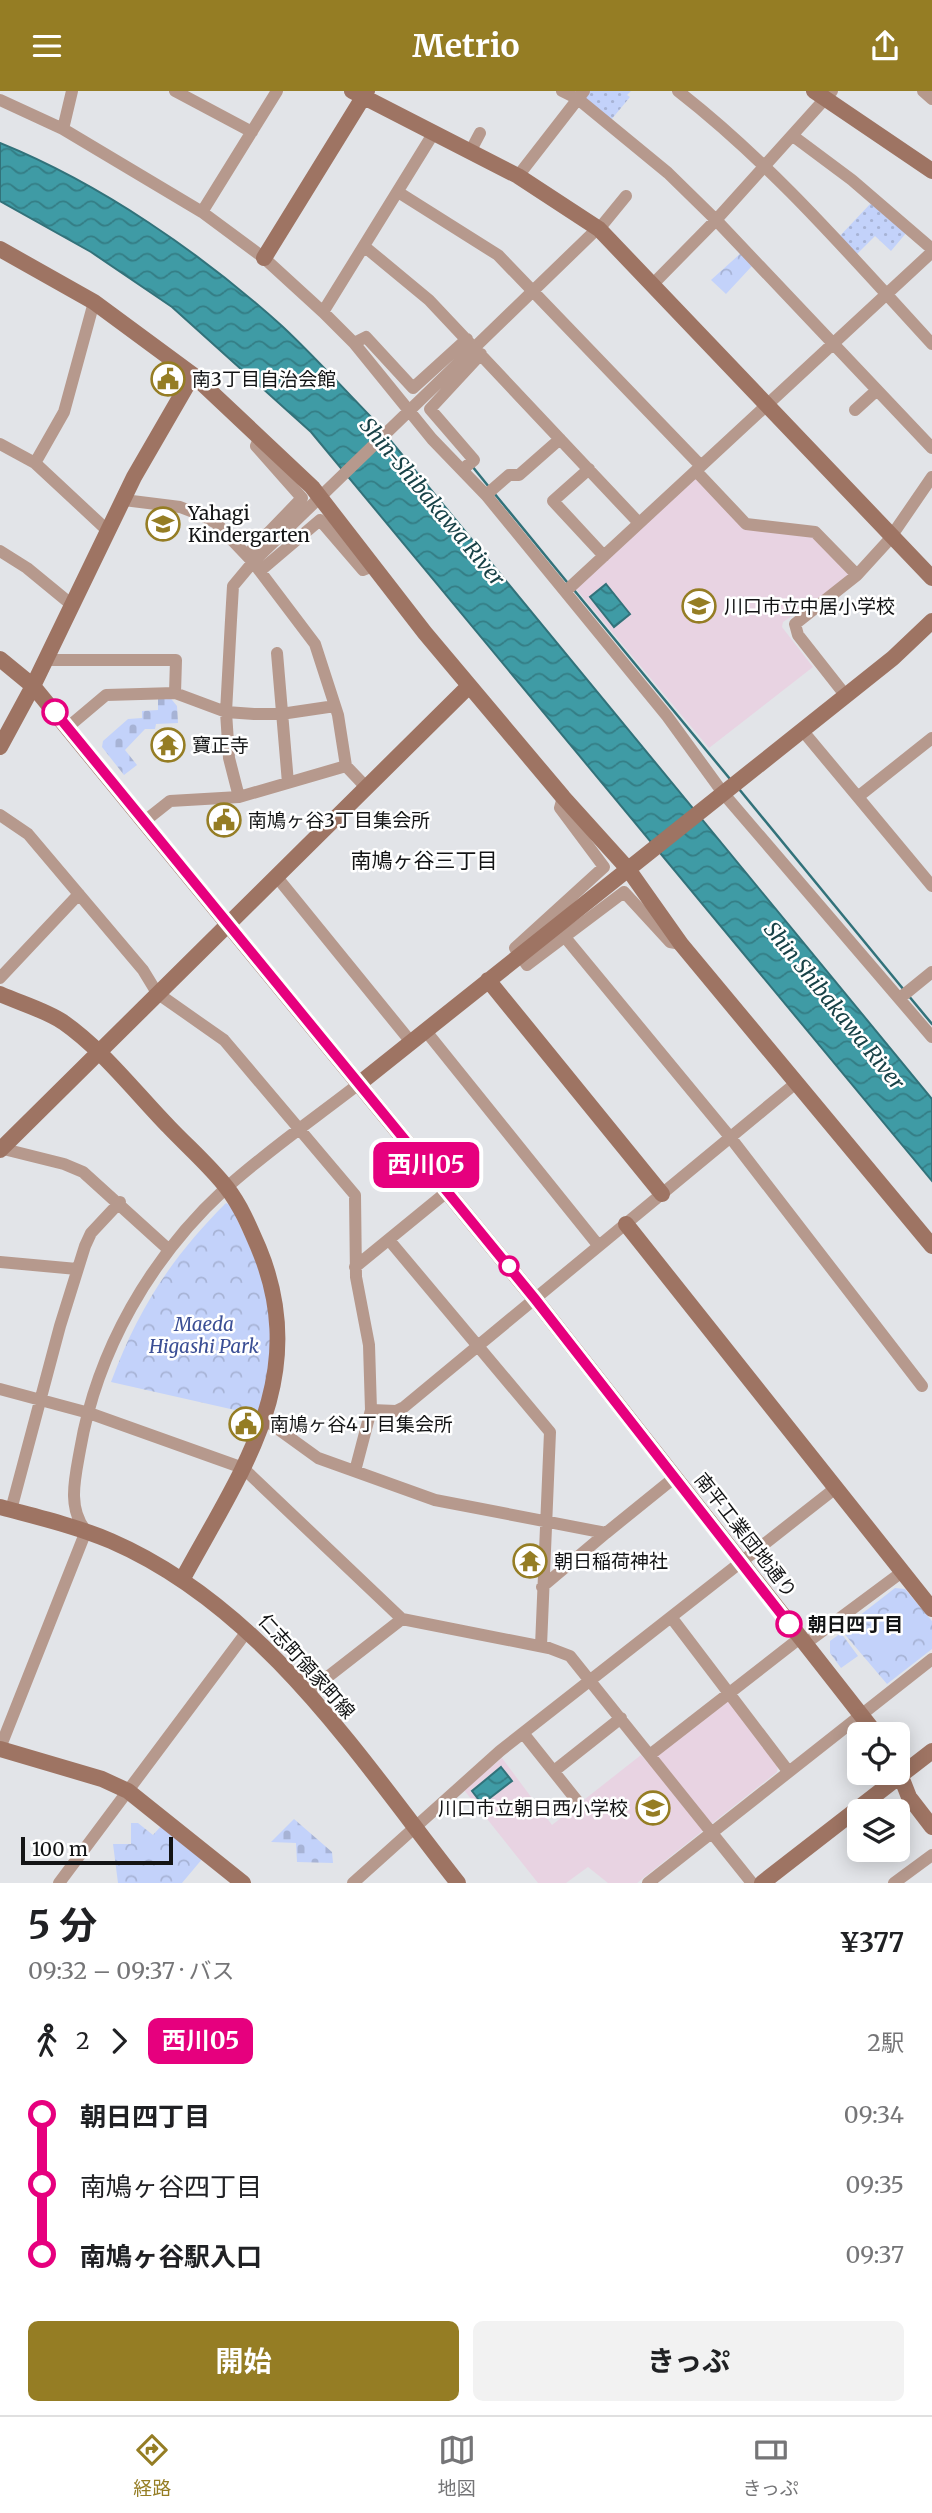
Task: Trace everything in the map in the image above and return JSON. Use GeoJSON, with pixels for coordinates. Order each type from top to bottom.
{"type":"FeatureCollection","features":[{"type":"Feature","properties":{"kind":"street"},"geometry":{"type":"LineString","coordinates":[[63,129],[72,91]]}},
{"type":"Feature","properties":{"kind":"street"},"geometry":{"type":"LineString","coordinates":[[174,91],[252,132]]}},
{"type":"Feature","properties":{"kind":"street"},"geometry":{"type":"LineString","coordinates":[[202,212],[277,91]]}},
{"type":"Feature","properties":{"kind":"street"},"geometry":{"type":"LineString","coordinates":[[562,91],[581,95],[668,173],[932,448]]}},
{"type":"Feature","properties":{"kind":"street"},"geometry":{"type":"LineString","coordinates":[[678,91],[728,130],[932,344]]}},
{"type":"Feature","properties":{"kind":"street"},"geometry":{"type":"LineString","coordinates":[[923,91],[932,99]]}},
{"type":"Feature","properties":{"kind":"street"},"geometry":{"type":"LineString","coordinates":[[264,258],[361,93],[433,134],[518,176],[599,229],[654,283],[932,578]]}},
{"type":"Feature","properties":{"kind":"street"},"geometry":{"type":"LineString","coordinates":[[654,283],[793,136],[824,94],[932,170]]}},
{"type":"Feature","properties":{"kind":"street"},"geometry":{"type":"LineString","coordinates":[[518,176],[581,95]]}},
{"type":"Feature","properties":{"kind":"street"},"geometry":{"type":"LineString","coordinates":[[0,100],[63,129],[202,212],[264,258],[323,312],[354,344],[409,412],[486,495],[566,591],[667,716],[720,796],[932,1037]]}},
{"type":"Feature","properties":{"kind":"street"},"geometry":{"type":"LineString","coordinates":[[470,152],[480,133]]}},
{"type":"Feature","properties":{"kind":"street"},"geometry":{"type":"LineString","coordinates":[[323,312],[433,134]]}},
{"type":"Feature","properties":{"kind":"street"},"geometry":{"type":"LineString","coordinates":[[566,591],[932,251],[852,180],[793,136]]}},
{"type":"Feature","properties":{"kind":"street"},"geometry":{"type":"LineString","coordinates":[[398,192],[488,247],[534,289],[746,524],[815,532],[858,575]]}},
{"type":"Feature","properties":{"kind":"street"},"geometry":{"type":"LineString","coordinates":[[253,563],[599,229],[625,196]]}},
{"type":"Feature","properties":{"kind":"street"},"geometry":{"type":"LineString","coordinates":[[365,247],[429,300],[639,523]]}},
{"type":"Feature","properties":{"kind":"street"},"geometry":{"type":"LineString","coordinates":[[0,249],[94,302],[193,375],[322,498],[469,686],[563,797],[630,867],[681,944],[932,1246]]}},
{"type":"Feature","properties":{"kind":"street"},"geometry":{"type":"LineString","coordinates":[[35,463],[64,412],[94,302]]}},
{"type":"Feature","properties":{"kind":"street"},"geometry":{"type":"LineString","coordinates":[[354,344],[366,337],[413,389],[474,347]]}},
{"type":"Feature","properties":{"kind":"street"},"geometry":{"type":"LineString","coordinates":[[463,469],[474,460],[430,409],[474,347]]}},
{"type":"Feature","properties":{"kind":"street"},"geometry":{"type":"LineString","coordinates":[[0,747],[46,660],[107,531],[193,375]]}},
{"type":"Feature","properties":{"kind":"street"},"geometry":{"type":"LineString","coordinates":[[855,410],[877,390]]}},
{"type":"Feature","properties":{"kind":"street"},"geometry":{"type":"LineString","coordinates":[[239,797],[229,758],[226,712],[233,586],[302,498],[256,446],[260,437]]}},
{"type":"Feature","properties":{"kind":"street"},"geometry":{"type":"LineString","coordinates":[[486,495],[509,475],[519,475],[560,439]]}},
{"type":"Feature","properties":{"kind":"street"},"geometry":{"type":"LineString","coordinates":[[0,444],[35,463],[107,531]]}},
{"type":"Feature","properties":{"kind":"street"},"geometry":{"type":"LineString","coordinates":[[589,469],[553,501],[604,557]]}},
{"type":"Feature","properties":{"kind":"street"},"geometry":{"type":"LineString","coordinates":[[846,696],[795,628],[799,621],[858,575],[892,536],[932,477]]}},
{"type":"Feature","properties":{"kind":"street"},"geometry":{"type":"LineString","coordinates":[[124,500],[180,506],[201,515],[215,523],[253,563],[316,645],[335,706],[346,766],[365,786]]}},
{"type":"Feature","properties":{"kind":"street"},"geometry":{"type":"LineString","coordinates":[[253,563],[320,520],[363,570],[373,566]]}},
{"type":"Feature","properties":{"kind":"street"},"geometry":{"type":"LineString","coordinates":[[0,551],[27,568],[72,605]]}},
{"type":"Feature","properties":{"kind":"street"},"geometry":{"type":"LineString","coordinates":[[243,1883],[128,1791],[102,1779],[0,1749],[86,1531],[74,1514],[82,1440],[115,1339],[168,1249],[227,1188],[846,696],[932,621]]}},
{"type":"Feature","properties":{"kind":"street"},"geometry":{"type":"LineString","coordinates":[[277,653],[288,783]]}},
{"type":"Feature","properties":{"kind":"street","name":"南平工業団地通り"},"geometry":{"type":"LineString","coordinates":[[0,659],[33,686],[146,820],[535,1299],[867,1722]]}},
{"type":"Feature","properties":{"kind":"street"},"geometry":{"type":"LineString","coordinates":[[46,660],[176,660],[175,693]]}},
{"type":"Feature","properties":{"kind":"street"},"geometry":{"type":"LineString","coordinates":[[1,1149],[469,686]]}},
{"type":"Feature","properties":{"kind":"street"},"geometry":{"type":"LineString","coordinates":[[68,727],[106,695],[175,693],[226,712],[281,714],[335,706]]}},
{"type":"Feature","properties":{"kind":"street"},"geometry":{"type":"LineString","coordinates":[[802,730],[932,885]]}},
{"type":"Feature","properties":{"kind":"street"},"geometry":{"type":"LineString","coordinates":[[859,796],[932,738]]}},
{"type":"Feature","properties":{"kind":"street"},"geometry":{"type":"LineString","coordinates":[[146,820],[170,801],[239,797],[346,766]]}},
{"type":"Feature","properties":{"kind":"street"},"geometry":{"type":"LineString","coordinates":[[563,797],[560,808],[604,867],[515,949],[519,955],[527,964],[624,892],[670,942],[681,944]]}},
{"type":"Feature","properties":{"kind":"street"},"geometry":{"type":"LineString","coordinates":[[0,815],[28,834],[143,970],[157,993],[224,1040],[355,1195],[355,1267],[369,1345],[371,1411],[355,1471]]}},
{"type":"Feature","properties":{"kind":"street"},"geometry":{"type":"LineString","coordinates":[[276,876],[411,1042]]}},
{"type":"Feature","properties":{"kind":"street"},"geometry":{"type":"LineString","coordinates":[[0,978],[79,894]]}},
{"type":"Feature","properties":{"kind":"street"},"geometry":{"type":"LineString","coordinates":[[564,936],[730,1137],[922,1386]]}},
{"type":"Feature","properties":{"kind":"street"},"geometry":{"type":"LineString","coordinates":[[900,998],[932,972]]}},
{"type":"Feature","properties":{"kind":"street"},"geometry":{"type":"LineString","coordinates":[[488,980],[662,1194]]}},
{"type":"Feature","properties":{"kind":"street"},"geometry":{"type":"LineString","coordinates":[[0,995],[62,1021],[99,1054],[227,1188],[251,1230],[274,1294],[279,1353],[277,1375],[264,1419],[243,1468],[182,1580]]}},
{"type":"Feature","properties":{"kind":"street"},"geometry":{"type":"LineString","coordinates":[[425,1030],[598,1245]]}},
{"type":"Feature","properties":{"kind":"street"},"geometry":{"type":"LineString","coordinates":[[371,1411],[396,1411],[404,1407],[796,1083]]}},
{"type":"Feature","properties":{"kind":"street"},"geometry":{"type":"LineString","coordinates":[[1,1149],[64,1164],[83,1172],[120,1202],[168,1249]]}},
{"type":"Feature","properties":{"kind":"street"},"geometry":{"type":"LineString","coordinates":[[355,1267],[448,1191]]}},
{"type":"Feature","properties":{"kind":"street"},"geometry":{"type":"LineString","coordinates":[[5,1508],[40,1401],[77,1269],[91,1233],[120,1202]]}},
{"type":"Feature","properties":{"kind":"street"},"geometry":{"type":"LineString","coordinates":[[626,1224],[932,1609]]}},
{"type":"Feature","properties":{"kind":"street"},"geometry":{"type":"LineString","coordinates":[[389,1240],[550,1433],[541,1646]]}},
{"type":"Feature","properties":{"kind":"street"},"geometry":{"type":"LineString","coordinates":[[0,1262],[77,1269]]}},
{"type":"Feature","properties":{"kind":"street"},"geometry":{"type":"LineString","coordinates":[[0,1389],[89,1413],[243,1468],[402,1619],[541,1646],[570,1656],[592,1679],[752,1883]]}},
{"type":"Feature","properties":{"kind":"street"},"geometry":{"type":"LineString","coordinates":[[264,1419],[318,1458],[435,1500],[607,1533]]}},
{"type":"Feature","properties":{"kind":"street"},"geometry":{"type":"LineString","coordinates":[[542,1587],[674,1478]]}},
{"type":"Feature","properties":{"kind":"street"},"geometry":{"type":"LineString","coordinates":[[353,1883],[523,1733],[836,1487]]}},
{"type":"Feature","properties":{"kind":"street","name":"仁志町領家町線"},"geometry":{"type":"LineString","coordinates":[[5,1508],[86,1531],[132,1551],[182,1580],[248,1630],[307,1693],[458,1883]]}},
{"type":"Feature","properties":{"kind":"street"},"geometry":{"type":"LineString","coordinates":[[651,1754],[729,1693],[902,1572]]}},
{"type":"Feature","properties":{"kind":"street"},"geometry":{"type":"LineString","coordinates":[[671,1617],[788,1771]]}},
{"type":"Feature","properties":{"kind":"street"},"geometry":{"type":"LineString","coordinates":[[307,1693],[402,1619]]}},
{"type":"Feature","properties":{"kind":"street"},"geometry":{"type":"LineString","coordinates":[[60,1883],[248,1630]]}},
{"type":"Feature","properties":{"kind":"street"},"geometry":{"type":"LineString","coordinates":[[648,1883],[932,1659]]}},
{"type":"Feature","properties":{"kind":"street"},"geometry":{"type":"LineString","coordinates":[[554,1772],[621,1719]]}},
{"type":"Feature","properties":{"kind":"street"},"geometry":{"type":"LineString","coordinates":[[523,1733],[578,1802]]}},
{"type":"Feature","properties":{"kind":"street"},"geometry":{"type":"LineString","coordinates":[[910,1765],[932,1751]]}},
{"type":"Feature","properties":{"kind":"street"},"geometry":{"type":"LineString","coordinates":[[762,1883],[883,1785]]}},
{"type":"Feature","properties":{"kind":"street"},"geometry":{"type":"LineString","coordinates":[[904,1785],[908,1797],[932,1827]]}},
{"type":"Feature","properties":{"kind":"street"},"geometry":{"type":"LineString","coordinates":[[894,1883],[932,1855]]}},
{"type":"Feature","properties":{"kind":"shaded area","name":"川口市立中居小学校"},"geometry":{"type":"Polygon","coordinates":[[[693,479],[698,479],[745,528],[814,535],[850,572],[850,577],[783,622],[782,627],[813,667],[709,748],[576,589],[693,479]]]}},
{"type":"Feature","properties":{"kind":"shaded area","name":"川口市立朝日西小学校"},"geometry":{"type":"Polygon","coordinates":[[[725,1702],[731,1702],[778,1764],[777,1772],[637,1883],[608,1883],[588,1867],[566,1883],[538,1883],[464,1790],[502,1758],[552,1825],[641,1755],[648,1763],[725,1702]]]}},
{"type":"Feature","properties":{"kind":"green space"},"geometry":{"type":"Polygon","coordinates":[[[589,91],[631,91],[627,95],[630,97],[611,120],[585,99],[589,91]]]}},
{"type":"Feature","properties":{"kind":"green space"},"geometry":{"type":"Polygon","coordinates":[[[872,202],[907,232],[891,251],[875,236],[854,257],[837,239],[872,202]]]}},
{"type":"Feature","properties":{"kind":"green space"},"geometry":{"type":"Polygon","coordinates":[[[741,253],[752,266],[726,294],[711,280],[741,253]]]}},
{"type":"Feature","properties":{"kind":"green space"},"geometry":{"type":"Polygon","coordinates":[[[158,695],[168,695],[177,706],[178,723],[156,724],[155,729],[145,729],[125,750],[137,765],[124,775],[102,747],[103,741],[128,719],[142,718],[142,711],[158,710],[158,695]]]}},
{"type":"Feature","properties":{"kind":"green space","name":"Maeda Higashi Park"},"geometry":{"type":"Polygon","coordinates":[[[226,1203],[230,1205],[256,1261],[271,1320],[271,1361],[257,1415],[111,1382],[133,1331],[158,1286],[206,1223],[226,1203]]]}},
{"type":"Feature","properties":{"kind":"green space"},"geometry":{"type":"Polygon","coordinates":[[[895,1588],[905,1589],[932,1621],[932,1649],[887,1684],[841,1630],[895,1588]]]}},
{"type":"Feature","properties":{"kind":"green space"},"geometry":{"type":"Polygon","coordinates":[[[901,1602],[923,1631],[909,1642],[887,1612],[901,1602]]]}},
{"type":"Feature","properties":{"kind":"green space"},"geometry":{"type":"Polygon","coordinates":[[[878,1619],[901,1649],[887,1660],[864,1630],[878,1619]]]}},
{"type":"Feature","properties":{"kind":"green space"},"geometry":{"type":"Polygon","coordinates":[[[841,1633],[858,1656],[841,1668],[830,1653],[830,1641],[841,1633]]]}},
{"type":"Feature","properties":{"kind":"green space"},"geometry":{"type":"Polygon","coordinates":[[[294,1819],[332,1852],[333,1863],[297,1862],[296,1843],[271,1842],[294,1819]]]}},
{"type":"Feature","properties":{"kind":"green space"},"geometry":{"type":"Polygon","coordinates":[[[131,1823],[138,1823],[153,1835],[162,1825],[203,1858],[182,1883],[118,1883],[113,1844],[131,1844],[131,1823]]]}},
{"type":"Feature","properties":{"kind":"water"},"geometry":{"type":"Polygon","coordinates":[[[0,143],[112,200],[218,272],[282,326],[372,418],[932,1099],[932,1181],[311,432],[172,307],[91,252],[0,201],[0,143]]]}},
{"type":"Feature","properties":{"kind":"water"},"geometry":{"type":"Polygon","coordinates":[[[606,584],[630,614],[614,627],[590,597],[606,584]]]}},
{"type":"Feature","properties":{"kind":"water"},"geometry":{"type":"Polygon","coordinates":[[[501,1767],[512,1781],[482,1804],[472,1791],[501,1767]]]}},
{"type":"Feature","properties":{"kind":"waterway"},"geometry":{"type":"LineString","coordinates":[[472,466],[489,487]]}},
{"type":"Feature","properties":{"kind":"waterway"},"geometry":{"type":"LineString","coordinates":[[494,493],[567,582]]}},
{"type":"Feature","properties":{"kind":"waterway"},"geometry":{"type":"LineString","coordinates":[[574,590],[730,779]]}},
{"type":"Feature","properties":{"kind":"waterway"},"geometry":{"type":"LineString","coordinates":[[739,789],[904,990]]}},
{"type":"Feature","properties":{"kind":"waterway"},"geometry":{"type":"LineString","coordinates":[[908,995],[932,1024]]}},
{"type":"Feature","properties":{"kind":"bus line","name":"西川05"},"geometry":{"type":"LineString","coordinates":[[55,712],[535,1299],[789,1624]]}},
{"type":"Feature","properties":{"kind":"place","name":"南3丁目自治会館"},"geometry":{"type":"Point","coordinates":[168,379]}},
{"type":"Feature","properties":{"kind":"place","name":"Yahagi Kindergarten"},"geometry":{"type":"Point","coordinates":[163,524]}},
{"type":"Feature","properties":{"kind":"place","name":"川口市立中居小学校"},"geometry":{"type":"Point","coordinates":[699,606]}},
{"type":"Feature","properties":{"kind":"place","name":"寶正寺"},"geometry":{"type":"Point","coordinates":[168,745]}},
{"type":"Feature","properties":{"kind":"place","name":"南鳩ヶ谷3丁目集会所"},"geometry":{"type":"Point","coordinates":[224,820]}},
{"type":"Feature","properties":{"kind":"place","name":"南鳩ヶ谷4丁目集会所"},"geometry":{"type":"Point","coordinates":[246,1424]}},
{"type":"Feature","properties":{"kind":"place","name":"朝日稲荷神社"},"geometry":{"type":"Point","coordinates":[530,1561]}},
{"type":"Feature","properties":{"kind":"place","name":"朝日四丁目"},"geometry":{"type":"Point","coordinates":[789,1624]}},
{"type":"Feature","properties":{"kind":"place","name":"川口市立朝日西小学校"},"geometry":{"type":"Point","coordinates":[653,1808]}},
{"type":"Feature","properties":{"kind":"district","name":"南鳩ヶ谷三丁目"},"geometry":{"type":"Point","coordinates":[424,861]}},
{"type":"Feature","properties":{"kind":"water label","name":"Shin-Shibakawa River"},"geometry":{"type":"Point","coordinates":[432,502]}},
{"type":"Feature","properties":{"kind":"water label","name":"Shin Shibakawa River"},"geometry":{"type":"Point","coordinates":[834,1006]}}]}
